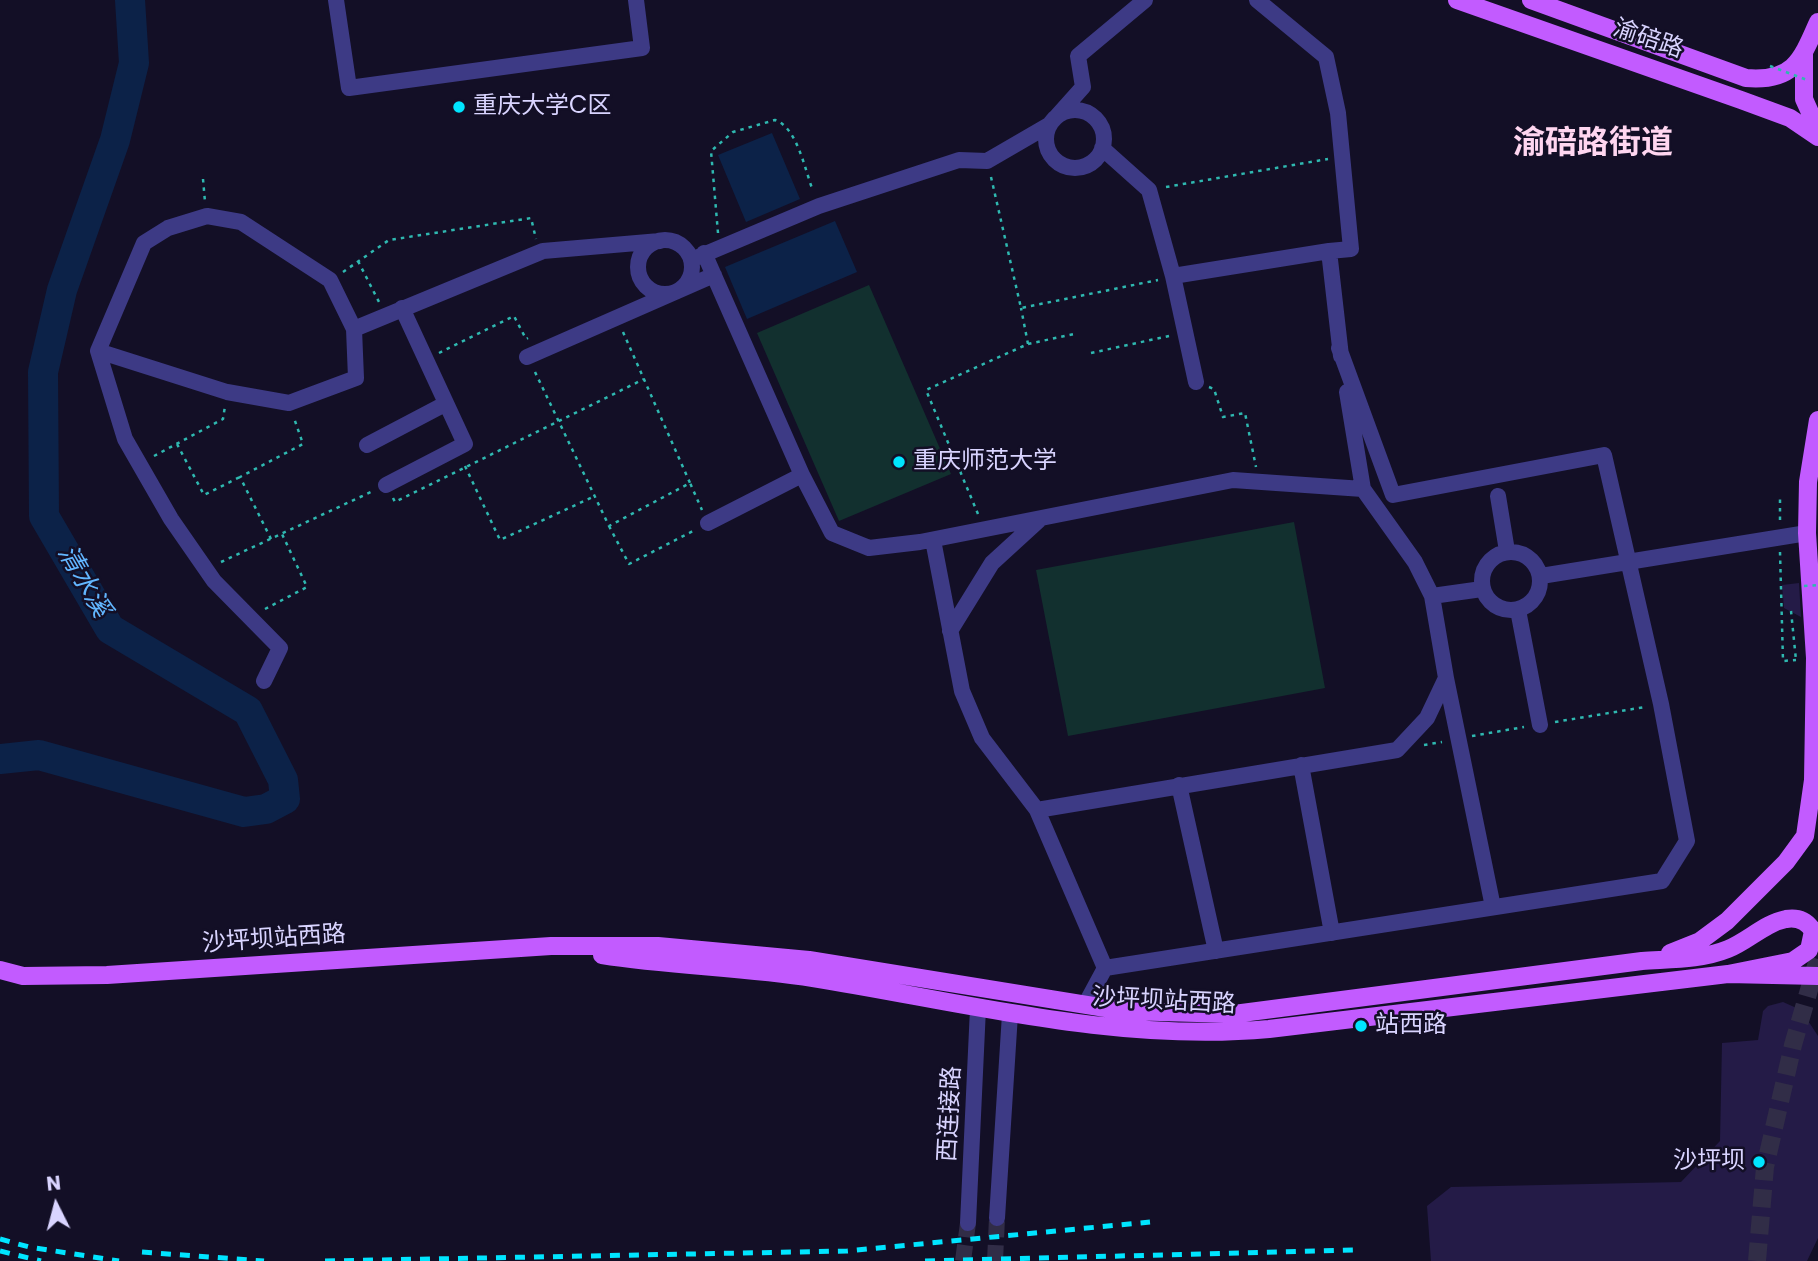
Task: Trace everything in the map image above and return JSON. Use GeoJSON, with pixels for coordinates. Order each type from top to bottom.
{"type":"FeatureCollection","features":[{"type":"Feature","properties":{"kind":"main road","name":"渝碚路"},"geometry":{"type":"LineString","coordinates":[[1457,0],[1790,118],[1818,137]]}},
{"type":"Feature","properties":{"kind":"main road","name":"渝碚路"},"geometry":{"type":"LineString","coordinates":[[1531,0],[1746,78],[1769,80],[1796,64],[1804,53]]}},
{"type":"Feature","properties":{"kind":"main road"},"geometry":{"type":"LineString","coordinates":[[1818,22],[1804,53],[1804,99],[1818,130]]}},
{"type":"Feature","properties":{"kind":"main road"},"geometry":{"type":"LineString","coordinates":[[1643,961],[1684,949],[1721,926],[1786,862],[1805,836],[1813,780],[1815,657],[1807,533],[1808,482],[1818,420]]}},
{"type":"Feature","properties":{"kind":"main road"},"geometry":{"type":"LineString","coordinates":[[1643,961],[1717,953],[1782,920],[1799,920],[1808,924],[1813,931],[1809,950],[1793,961],[1728,974]]}},
{"type":"Feature","properties":{"kind":"main road","name":"沙坪坝站西路"},"geometry":{"type":"LineString","coordinates":[[0,970],[23,976],[120,975],[551,946],[658,946],[809,960],[1124,1011],[1234,1014],[1643,961]]}},
{"type":"Feature","properties":{"kind":"main road","name":"沙坪坝站西路"},"geometry":{"type":"LineString","coordinates":[[551,946],[654,963],[809,978],[1010,1014],[1122,1027],[1233,1032],[1728,974],[1818,976]]}},
{"type":"Feature","properties":{"kind":"main road"},"geometry":{"type":"LineString","coordinates":[[0,980],[23,976]]}},
{"type":"Feature","properties":{"kind":"street"},"geometry":{"type":"LineString","coordinates":[[336,0],[349,88],[642,48],[636,0]]}},
{"type":"Feature","properties":{"kind":"street"},"geometry":{"type":"LineString","coordinates":[[660,241],[652,244],[641,256],[639,272],[642,280],[654,291],[670,293],[678,290],[689,278],[698,257],[819,206],[959,160],[987,161],[1049,125],[1061,113],[1071,110],[1089,114],[1102,129],[1102,148],[1097,157],[1081,167],[1062,165],[1054,160],[1045,143],[1049,125],[1083,87],[1078,56],[1145,0]]}},
{"type":"Feature","properties":{"kind":"street"},"geometry":{"type":"LineString","coordinates":[[1173,276],[1351,249],[1338,113],[1326,57],[1256,0]]}},
{"type":"Feature","properties":{"kind":"street"},"geometry":{"type":"LineString","coordinates":[[1102,148],[1149,190],[1173,276],[1196,382]]}},
{"type":"Feature","properties":{"kind":"street"},"geometry":{"type":"LineString","coordinates":[[98,351],[227,393],[289,403],[356,378],[354,329],[330,280],[240,222],[206,216],[168,228],[144,243],[98,351],[125,439],[171,519],[206,569],[280,648],[264,681]]}},
{"type":"Feature","properties":{"kind":"street"},"geometry":{"type":"LineString","coordinates":[[354,329],[540,252],[660,241],[676,242],[698,257],[714,275],[802,475],[832,533],[869,548],[933,540],[1233,480],[1363,489]]}},
{"type":"Feature","properties":{"kind":"street"},"geometry":{"type":"LineString","coordinates":[[1329,251],[1339,348],[1363,489],[1415,562],[1432,596],[1493,907]]}},
{"type":"Feature","properties":{"kind":"street"},"geometry":{"type":"LineString","coordinates":[[527,357],[714,275]]}},
{"type":"Feature","properties":{"kind":"street"},"geometry":{"type":"LineString","coordinates":[[386,485],[465,444],[402,307]]}},
{"type":"Feature","properties":{"kind":"street"},"geometry":{"type":"LineString","coordinates":[[1105,968],[1662,881],[1687,841],[1630,560],[1604,455],[1393,495],[1339,348]]}},
{"type":"Feature","properties":{"kind":"street"},"geometry":{"type":"LineString","coordinates":[[366,445],[445,404]]}},
{"type":"Feature","properties":{"kind":"street"},"geometry":{"type":"LineString","coordinates":[[708,523],[802,475]]}},
{"type":"Feature","properties":{"kind":"street"},"geometry":{"type":"LineString","coordinates":[[1498,496],[1507,551]]}},
{"type":"Feature","properties":{"kind":"street"},"geometry":{"type":"LineString","coordinates":[[950,631],[992,563],[1041,518]]}},
{"type":"Feature","properties":{"kind":"street"},"geometry":{"type":"LineString","coordinates":[[1541,576],[1807,533]]}},
{"type":"Feature","properties":{"kind":"street"},"geometry":{"type":"LineString","coordinates":[[933,540],[962,691],[982,738],[1037,810],[1105,968]]}},
{"type":"Feature","properties":{"kind":"street"},"geometry":{"type":"LineString","coordinates":[[1507,551],[1529,557],[1541,576],[1539,591],[1535,597],[1518,610],[1503,610],[1489,602],[1482,589],[1482,572],[1492,558],[1507,551]]}},
{"type":"Feature","properties":{"kind":"street"},"geometry":{"type":"LineString","coordinates":[[1432,596],[1482,589]]}},
{"type":"Feature","properties":{"kind":"street"},"geometry":{"type":"LineString","coordinates":[[1518,610],[1540,725]]}},
{"type":"Feature","properties":{"kind":"street"},"geometry":{"type":"LineString","coordinates":[[1037,810],[1396,750],[1427,718],[1446,678]]}},
{"type":"Feature","properties":{"kind":"street"},"geometry":{"type":"LineString","coordinates":[[1301,765],[1332,933]]}},
{"type":"Feature","properties":{"kind":"street"},"geometry":{"type":"LineString","coordinates":[[1179,785],[1216,951]]}},
{"type":"Feature","properties":{"kind":"street"},"geometry":{"type":"LineString","coordinates":[[1085,1005],[1105,968]]}},
{"type":"Feature","properties":{"kind":"street","name":"西连接路"},"geometry":{"type":"LineString","coordinates":[[968,1223],[978,1007]]}},
{"type":"Feature","properties":{"kind":"street"},"geometry":{"type":"LineString","coordinates":[[998,1218],[1010,1014]]}},
{"type":"Feature","properties":{"kind":"path"},"geometry":{"type":"LineString","coordinates":[[1770,66],[1807,80]]}},
{"type":"Feature","properties":{"kind":"path"},"geometry":{"type":"LineString","coordinates":[[720,247],[711,151],[733,131],[775,120],[781,122],[789,130],[819,206]]}},
{"type":"Feature","properties":{"kind":"path"},"geometry":{"type":"LineString","coordinates":[[1149,190],[1342,156]]}},
{"type":"Feature","properties":{"kind":"path"},"geometry":{"type":"LineString","coordinates":[[987,161],[1028,344]]}},
{"type":"Feature","properties":{"kind":"path"},"geometry":{"type":"LineString","coordinates":[[203,179],[206,216]]}},
{"type":"Feature","properties":{"kind":"path"},"geometry":{"type":"LineString","coordinates":[[330,280],[389,240],[531,218],[540,252]]}},
{"type":"Feature","properties":{"kind":"path"},"geometry":{"type":"LineString","coordinates":[[358,261],[386,314]]}},
{"type":"Feature","properties":{"kind":"path"},"geometry":{"type":"LineString","coordinates":[[1021,308],[1173,276]]}},
{"type":"Feature","properties":{"kind":"path"},"geometry":{"type":"LineString","coordinates":[[425,360],[514,316],[526,339],[538,334]]}},
{"type":"Feature","properties":{"kind":"path"},"geometry":{"type":"LineString","coordinates":[[527,357],[629,565],[708,523],[616,316]]}},
{"type":"Feature","properties":{"kind":"path"},"geometry":{"type":"LineString","coordinates":[[1091,353],[1186,333]]}},
{"type":"Feature","properties":{"kind":"path"},"geometry":{"type":"LineString","coordinates":[[984,530],[926,390],[1028,344],[1074,334]]}},
{"type":"Feature","properties":{"kind":"path"},"geometry":{"type":"LineString","coordinates":[[595,496],[500,540],[465,467],[644,379]]}},
{"type":"Feature","properties":{"kind":"path"},"geometry":{"type":"LineString","coordinates":[[1196,382],[1214,389],[1223,417],[1244,413],[1259,481]]}},
{"type":"Feature","properties":{"kind":"path"},"geometry":{"type":"LineString","coordinates":[[152,457],[223,419],[227,393]]}},
{"type":"Feature","properties":{"kind":"path"},"geometry":{"type":"LineString","coordinates":[[177,444],[204,495],[303,444],[289,403]]}},
{"type":"Feature","properties":{"kind":"path"},"geometry":{"type":"LineString","coordinates":[[240,477],[271,539]]}},
{"type":"Feature","properties":{"kind":"path"},"geometry":{"type":"LineString","coordinates":[[610,526],[690,483]]}},
{"type":"Feature","properties":{"kind":"path"},"geometry":{"type":"LineString","coordinates":[[206,569],[386,485]]}},
{"type":"Feature","properties":{"kind":"path"},"geometry":{"type":"LineString","coordinates":[[1780,498],[1783,662],[1808,659]]}},
{"type":"Feature","properties":{"kind":"path"},"geometry":{"type":"LineString","coordinates":[[249,617],[307,587],[282,534]]}},
{"type":"Feature","properties":{"kind":"path"},"geometry":{"type":"LineString","coordinates":[[1804,586],[1818,585]]}},
{"type":"Feature","properties":{"kind":"path"},"geometry":{"type":"LineString","coordinates":[[1791,611],[1796,660]]}},
{"type":"Feature","properties":{"kind":"green space"},"geometry":{"type":"Polygon","coordinates":[[[869,285],[951,474],[839,521],[757,333],[869,285]]]}},
{"type":"Feature","properties":{"kind":"green space"},"geometry":{"type":"Polygon","coordinates":[[[1294,522],[1325,688],[1068,736],[1036,570],[1294,522]]]}},
{"type":"Feature","properties":{"kind":"water"},"geometry":{"type":"Polygon","coordinates":[[[772,133],[800,199],[746,222],[718,155],[772,133]]]}},
{"type":"Feature","properties":{"kind":"water"},"geometry":{"type":"Polygon","coordinates":[[[835,221],[857,272],[747,319],[725,267],[835,221]]]}},
{"type":"Feature","properties":{"kind":"building"},"geometry":{"type":"Polygon","coordinates":[[[1799,583],[1801,617],[1784,608],[1782,585],[1799,583]]]}},
{"type":"Feature","properties":{"kind":"building","name":"沙坪坝"},"geometry":{"type":"Polygon","coordinates":[[[1783,1002],[1801,1010],[1818,1036],[1818,1238],[1807,1261],[1431,1261],[1427,1206],[1451,1187],[1681,1182],[1720,1141],[1722,1043],[1758,1040],[1763,1011],[1768,1006],[1783,1002]]]}},
{"type":"Feature","properties":{"kind":"waterway","name":"清水溪"},"geometry":{"type":"LineString","coordinates":[[0,759],[39,755],[244,812],[266,809],[285,799],[283,780],[248,711],[110,629],[44,516],[43,372],[62,290],[115,140],[134,63],[130,0]]}},
{"type":"Feature","properties":{"kind":"tunnel"},"geometry":{"type":"LineString","coordinates":[[1757,1261],[1765,1167],[1793,1045],[1818,959]]}},
{"type":"Feature","properties":{"kind":"tunnel"},"geometry":{"type":"LineString","coordinates":[[995,1261],[997,1218]]}},
{"type":"Feature","properties":{"kind":"tunnel"},"geometry":{"type":"LineString","coordinates":[[963,1261],[968,1223]]}},
{"type":"Feature","properties":{"kind":"railway"},"geometry":{"type":"LineString","coordinates":[[325,1261],[847,1251],[1150,1222]]}},
{"type":"Feature","properties":{"kind":"railway"},"geometry":{"type":"LineString","coordinates":[[0,1239],[29,1247],[119,1261]]}},
{"type":"Feature","properties":{"kind":"railway"},"geometry":{"type":"LineString","coordinates":[[925,1261],[1354,1250]]}},
{"type":"Feature","properties":{"kind":"railway"},"geometry":{"type":"LineString","coordinates":[[0,1251],[41,1261]]}},
{"type":"Feature","properties":{"kind":"railway"},"geometry":{"type":"LineString","coordinates":[[142,1252],[264,1261]]}},
{"type":"Feature","properties":{"kind":"place","name":"重庆大学C区"},"geometry":{"type":"Point","coordinates":[459,107]}},
{"type":"Feature","properties":{"kind":"place","name":"重庆师范大学"},"geometry":{"type":"Point","coordinates":[899,462]}},
{"type":"Feature","properties":{"kind":"place","name":"站西路"},"geometry":{"type":"Point","coordinates":[1361,1026]}},
{"type":"Feature","properties":{"kind":"place","name":"沙坪坝"},"geometry":{"type":"Point","coordinates":[1759,1162]}},
{"type":"Feature","properties":{"kind":"district","name":"渝碚路街道"},"geometry":{"type":"Point","coordinates":[1593,145]}}]}
